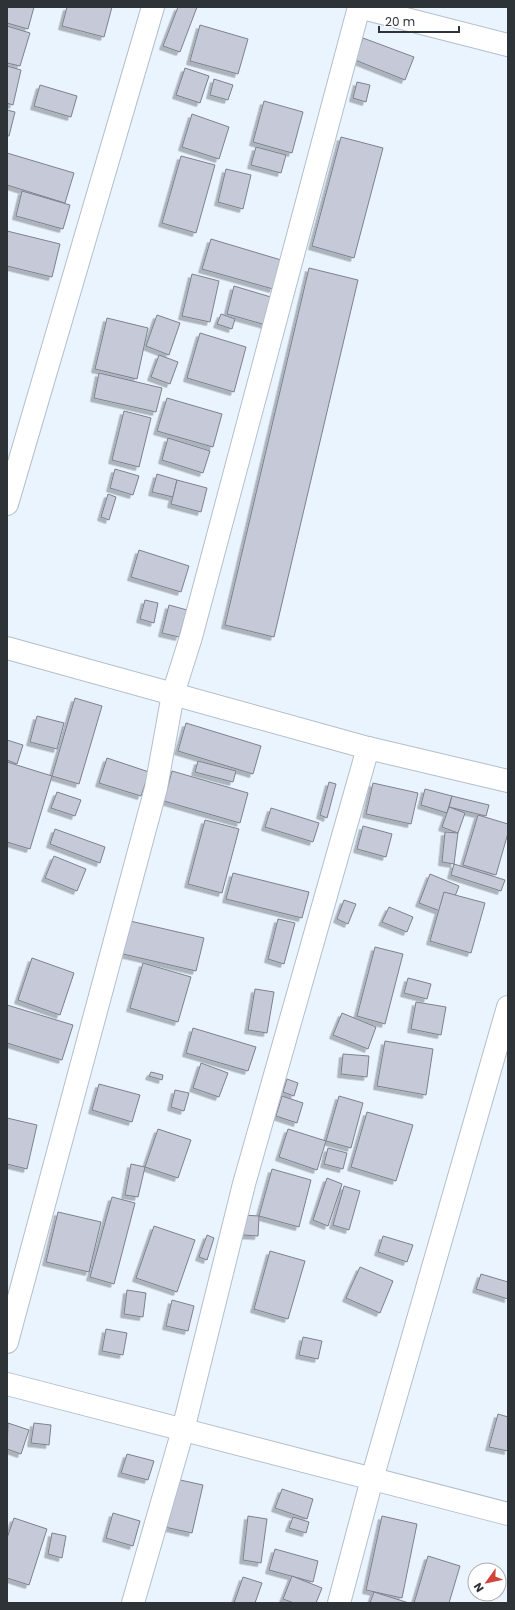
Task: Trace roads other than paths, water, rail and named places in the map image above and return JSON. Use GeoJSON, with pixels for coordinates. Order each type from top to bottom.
{"type":"FeatureCollection","features":[{"type":"Feature","properties":{"kind":"street"},"geometry":{"type":"LineString","coordinates":[[7,504],[154,7]]}},
{"type":"Feature","properties":{"kind":"street"},"geometry":{"type":"LineString","coordinates":[[7,1342],[156,788],[173,694],[191,637],[359,7],[508,45]]}},
{"type":"Feature","properties":{"kind":"street"},"geometry":{"type":"LineString","coordinates":[[7,648],[248,713],[368,748],[508,781]]}},
{"type":"Feature","properties":{"kind":"street"},"geometry":{"type":"LineString","coordinates":[[133,1603],[182,1430],[244,1184],[368,748]]}},
{"type":"Feature","properties":{"kind":"street"},"geometry":{"type":"LineString","coordinates":[[339,1603],[372,1479],[508,1007]]}},
{"type":"Feature","properties":{"kind":"street"},"geometry":{"type":"LineString","coordinates":[[7,1384],[508,1514]]}}]}
